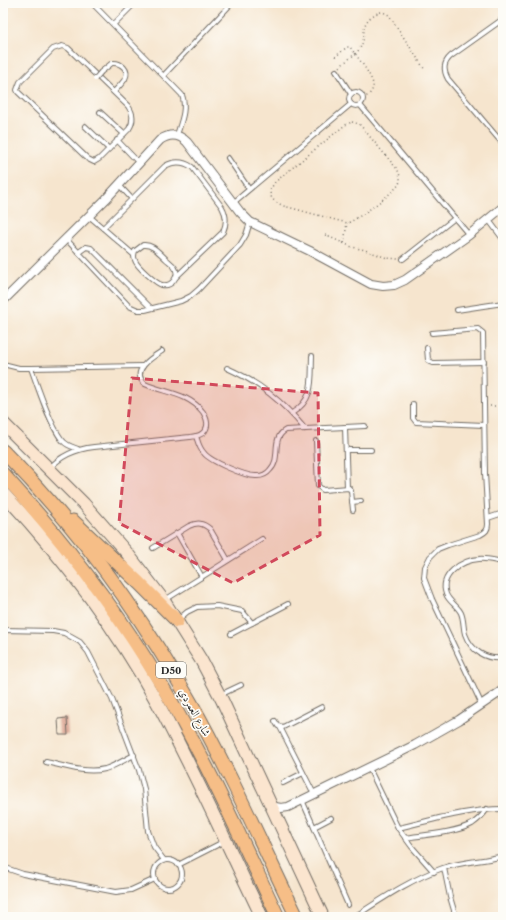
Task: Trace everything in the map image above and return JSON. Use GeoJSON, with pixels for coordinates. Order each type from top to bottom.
{"type":"FeatureCollection","features":[{"type":"Feature","properties":{"kind":"main road","name":"شارع العمردي"},"geometry":{"type":"LineString","coordinates":[[3,451],[53,506],[95,558],[150,636],[181,686],[215,748],[297,917]]}},
{"type":"Feature","properties":{"kind":"main road","name":"شارع العمردي"},"geometry":{"type":"LineString","coordinates":[[3,474],[79,563],[144,656],[195,744],[278,917]]}},
{"type":"Feature","properties":{"kind":"main road"},"geometry":{"type":"LineString","coordinates":[[53,506],[84,530],[177,621]]}},
{"type":"Feature","properties":{"kind":"street"},"geometry":{"type":"LineString","coordinates":[[3,301],[119,185],[165,136],[177,135],[187,142],[233,203],[250,222],[310,251],[371,284],[383,286],[394,285],[405,280],[469,235],[503,207]]}},
{"type":"Feature","properties":{"kind":"street"},"geometry":{"type":"LineString","coordinates":[[3,423],[84,504],[127,552],[164,600],[201,660],[219,696],[322,917]]}},
{"type":"Feature","properties":{"kind":"street"},"geometry":{"type":"LineString","coordinates":[[3,493],[36,529],[69,570],[125,650],[170,728],[262,917]]}},
{"type":"Feature","properties":{"kind":"street"},"geometry":{"type":"LineString","coordinates":[[270,806],[281,808],[288,807],[415,746],[482,705],[503,690]]}},
{"type":"Feature","properties":{"kind":"street"},"geometry":{"type":"LineString","coordinates":[[279,825],[288,807]]}},
{"type":"Feature","properties":{"kind":"lane"},"geometry":{"type":"LineString","coordinates":[[92,3],[182,95],[185,102],[185,108],[177,135]]}},
{"type":"Feature","properties":{"kind":"lane"},"geometry":{"type":"LineString","coordinates":[[114,24],[135,3]]}},
{"type":"Feature","properties":{"kind":"lane"},"geometry":{"type":"LineString","coordinates":[[164,75],[232,3]]}},
{"type":"Feature","properties":{"kind":"lane"},"geometry":{"type":"LineString","coordinates":[[503,20],[451,56],[446,60],[444,67],[448,80],[503,144]]}},
{"type":"Feature","properties":{"kind":"lane"},"geometry":{"type":"LineString","coordinates":[[62,46],[68,48],[114,92],[128,106],[133,115],[131,124],[124,134],[94,162],[88,159],[18,92],[18,87],[53,49],[62,46]]}},
{"type":"Feature","properties":{"kind":"lane"},"geometry":{"type":"LineString","coordinates":[[94,80],[112,63],[119,63],[125,68],[125,79],[114,92]]}},
{"type":"Feature","properties":{"kind":"lane"},"geometry":{"type":"LineString","coordinates":[[336,71],[351,94]]}},
{"type":"Feature","properties":{"kind":"lane"},"geometry":{"type":"LineString","coordinates":[[351,94],[358,92],[362,94],[363,99],[360,105]]}},
{"type":"Feature","properties":{"kind":"lane"},"geometry":{"type":"LineString","coordinates":[[351,94],[349,100],[352,104],[356,106],[360,105]]}},
{"type":"Feature","properties":{"kind":"lane"},"geometry":{"type":"LineString","coordinates":[[233,203],[352,104]]}},
{"type":"Feature","properties":{"kind":"lane"},"geometry":{"type":"LineString","coordinates":[[360,105],[469,235]]}},
{"type":"Feature","properties":{"kind":"lane"},"geometry":{"type":"LineString","coordinates":[[100,112],[124,134]]}},
{"type":"Feature","properties":{"kind":"lane"},"geometry":{"type":"LineString","coordinates":[[85,126],[109,149]]}},
{"type":"Feature","properties":{"kind":"lane"},"geometry":{"type":"LineString","coordinates":[[117,140],[140,163]]}},
{"type":"Feature","properties":{"kind":"lane"},"geometry":{"type":"LineString","coordinates":[[228,158],[249,189]]}},
{"type":"Feature","properties":{"kind":"lane"},"geometry":{"type":"LineString","coordinates":[[103,228],[165,166],[170,163],[182,162],[192,167],[225,212],[226,222],[222,232],[169,285],[164,286],[159,284],[135,262],[134,255],[137,249],[143,245],[154,247],[175,267],[177,272],[176,277]]}},
{"type":"Feature","properties":{"kind":"lane"},"geometry":{"type":"LineString","coordinates":[[119,185],[132,199]]}},
{"type":"Feature","properties":{"kind":"lane"},"geometry":{"type":"LineString","coordinates":[[88,216],[134,255]]}},
{"type":"Feature","properties":{"kind":"lane"},"geometry":{"type":"LineString","coordinates":[[403,259],[455,218]]}},
{"type":"Feature","properties":{"kind":"lane"},"geometry":{"type":"LineString","coordinates":[[488,219],[502,237]]}},
{"type":"Feature","properties":{"kind":"lane"},"geometry":{"type":"LineString","coordinates":[[66,238],[128,306],[138,310],[181,301],[196,293],[240,245],[246,235],[250,222]]}},
{"type":"Feature","properties":{"kind":"lane"},"geometry":{"type":"LineString","coordinates":[[79,252],[86,247],[91,248],[151,308]]}},
{"type":"Feature","properties":{"kind":"lane"},"geometry":{"type":"LineString","coordinates":[[457,310],[503,304]]}},
{"type":"Feature","properties":{"kind":"lane"},"geometry":{"type":"LineString","coordinates":[[432,333],[474,329],[481,330],[483,337],[485,479],[488,529],[485,532],[438,549],[430,557],[425,567],[424,578],[432,599],[482,705]]}},
{"type":"Feature","properties":{"kind":"lane"},"geometry":{"type":"LineString","coordinates":[[427,348],[428,360],[433,363],[484,362]]}},
{"type":"Feature","properties":{"kind":"lane"},"geometry":{"type":"LineString","coordinates":[[49,469],[62,456],[78,449],[94,446],[196,436],[202,434],[206,429],[208,422],[206,416],[200,409],[185,397],[145,384],[141,381],[139,376],[140,370],[162,351]]}},
{"type":"Feature","properties":{"kind":"lane"},"geometry":{"type":"LineString","coordinates":[[292,413],[299,409],[309,395],[312,356]]}},
{"type":"Feature","properties":{"kind":"lane"},"geometry":{"type":"LineString","coordinates":[[3,364],[19,368],[143,366]]}},
{"type":"Feature","properties":{"kind":"lane"},"geometry":{"type":"LineString","coordinates":[[31,368],[40,394],[60,438],[70,446],[78,449]]}},
{"type":"Feature","properties":{"kind":"lane"},"geometry":{"type":"LineString","coordinates":[[227,368],[245,376],[278,399],[305,429]]}},
{"type":"Feature","properties":{"kind":"lane"},"geometry":{"type":"LineString","coordinates":[[413,404],[413,418],[416,422],[484,426]]}},
{"type":"Feature","properties":{"kind":"lane"},"geometry":{"type":"LineString","coordinates":[[196,436],[204,453],[211,459],[255,477],[263,476],[274,467],[278,436],[286,430],[365,426]]}},
{"type":"Feature","properties":{"kind":"lane"},"geometry":{"type":"LineString","coordinates":[[345,427],[347,488]]}},
{"type":"Feature","properties":{"kind":"lane"},"geometry":{"type":"LineString","coordinates":[[316,441],[318,486],[323,490],[349,488],[351,490],[353,510]]}},
{"type":"Feature","properties":{"kind":"lane"},"geometry":{"type":"LineString","coordinates":[[346,450],[371,450]]}},
{"type":"Feature","properties":{"kind":"lane"},"geometry":{"type":"LineString","coordinates":[[352,502],[360,501]]}},
{"type":"Feature","properties":{"kind":"lane"},"geometry":{"type":"LineString","coordinates":[[488,518],[503,513]]}},
{"type":"Feature","properties":{"kind":"lane"},"geometry":{"type":"LineString","coordinates":[[153,548],[194,523],[200,523],[206,525],[210,529],[228,560]]}},
{"type":"Feature","properties":{"kind":"lane"},"geometry":{"type":"LineString","coordinates":[[177,533],[202,577]]}},
{"type":"Feature","properties":{"kind":"lane"},"geometry":{"type":"LineString","coordinates":[[164,600],[262,540]]}},
{"type":"Feature","properties":{"kind":"lane"},"geometry":{"type":"LineString","coordinates":[[503,562],[480,559],[470,560],[454,570],[448,576],[445,585],[446,594],[461,613],[465,634],[469,643],[476,651],[485,656],[496,659],[503,658]]}},
{"type":"Feature","properties":{"kind":"lane"},"geometry":{"type":"LineString","coordinates":[[231,634],[288,604]]}},
{"type":"Feature","properties":{"kind":"lane"},"geometry":{"type":"LineString","coordinates":[[177,621],[192,609],[209,606],[226,607],[242,611],[252,623]]}},
{"type":"Feature","properties":{"kind":"lane"},"geometry":{"type":"LineString","coordinates":[[3,630],[59,632],[70,635],[80,642],[88,652],[112,699],[134,755],[143,783],[148,831],[154,846],[164,860]]}},
{"type":"Feature","properties":{"kind":"lane"},"geometry":{"type":"LineString","coordinates":[[219,696],[241,685]]}},
{"type":"Feature","properties":{"kind":"lane"},"geometry":{"type":"LineString","coordinates":[[280,727],[285,726],[322,707]]}},
{"type":"Feature","properties":{"kind":"lane"},"geometry":{"type":"LineString","coordinates":[[275,721],[280,727],[314,795]]}},
{"type":"Feature","properties":{"kind":"lane"},"geometry":{"type":"LineString","coordinates":[[46,762],[76,768],[98,770],[111,766],[134,755]]}},
{"type":"Feature","properties":{"kind":"lane"},"geometry":{"type":"LineString","coordinates":[[369,768],[398,828],[434,872]]}},
{"type":"Feature","properties":{"kind":"lane"},"geometry":{"type":"LineString","coordinates":[[283,782],[303,773]]}},
{"type":"Feature","properties":{"kind":"lane"},"geometry":{"type":"LineString","coordinates":[[302,800],[348,905]]}},
{"type":"Feature","properties":{"kind":"lane"},"geometry":{"type":"LineString","coordinates":[[398,828],[468,812],[487,809],[503,809]]}},
{"type":"Feature","properties":{"kind":"lane"},"geometry":{"type":"LineString","coordinates":[[405,838],[462,828],[472,824],[481,817],[487,809]]}},
{"type":"Feature","properties":{"kind":"lane"},"geometry":{"type":"LineString","coordinates":[[314,827],[331,818]]}},
{"type":"Feature","properties":{"kind":"lane"},"geometry":{"type":"LineString","coordinates":[[178,864],[226,841]]}},
{"type":"Feature","properties":{"kind":"lane"},"geometry":{"type":"LineString","coordinates":[[354,917],[396,891],[434,872],[444,868],[503,856]]}},
{"type":"Feature","properties":{"kind":"lane"},"geometry":{"type":"LineString","coordinates":[[164,860],[172,860],[178,864],[181,869],[182,876],[175,885],[164,887],[157,882],[154,872],[158,864],[164,860]]}},
{"type":"Feature","properties":{"kind":"lane"},"geometry":{"type":"LineString","coordinates":[[3,867],[23,874],[116,892],[131,890],[155,879]]}},
{"type":"Feature","properties":{"kind":"lane"},"geometry":{"type":"LineString","coordinates":[[444,868],[448,890],[456,917]]}},
{"type":"Feature","properties":{"kind":"lane"},"geometry":{"type":"LineString","coordinates":[[3,871],[13,871]]}},
{"type":"Feature","properties":{"kind":"path"},"geometry":{"type":"LineString","coordinates":[[336,71],[361,47],[366,21],[376,13],[383,12],[389,15],[425,70]]}},
{"type":"Feature","properties":{"kind":"path"},"geometry":{"type":"LineString","coordinates":[[335,56],[348,47],[351,48],[372,79],[373,88],[371,93],[363,99]]}},
{"type":"Feature","properties":{"kind":"path"},"geometry":{"type":"LineString","coordinates":[[352,122],[361,126],[398,169],[400,176],[397,187],[358,218],[347,223],[279,204],[272,199],[270,190],[274,182],[345,125],[352,122]]}},
{"type":"Feature","properties":{"kind":"path"},"geometry":{"type":"LineString","coordinates":[[344,244],[347,223]]}},
{"type":"Feature","properties":{"kind":"path"},"geometry":{"type":"LineString","coordinates":[[325,235],[344,244],[387,258],[403,259]]}},
{"type":"Feature","properties":{"kind":"path"},"geometry":{"type":"LineString","coordinates":[[484,405],[503,406]]}},
{"type":"Feature","properties":{"kind":"highlighted area"},"geometry":{"type":"Polygon","coordinates":[[[132,378],[318,393],[320,535],[233,583],[119,523],[132,378]]]}},
{"type":"Feature","properties":{"kind":"building"},"geometry":{"type":"Polygon","coordinates":[[[67,718],[68,735],[59,735],[58,719],[67,718]]]}}]}
